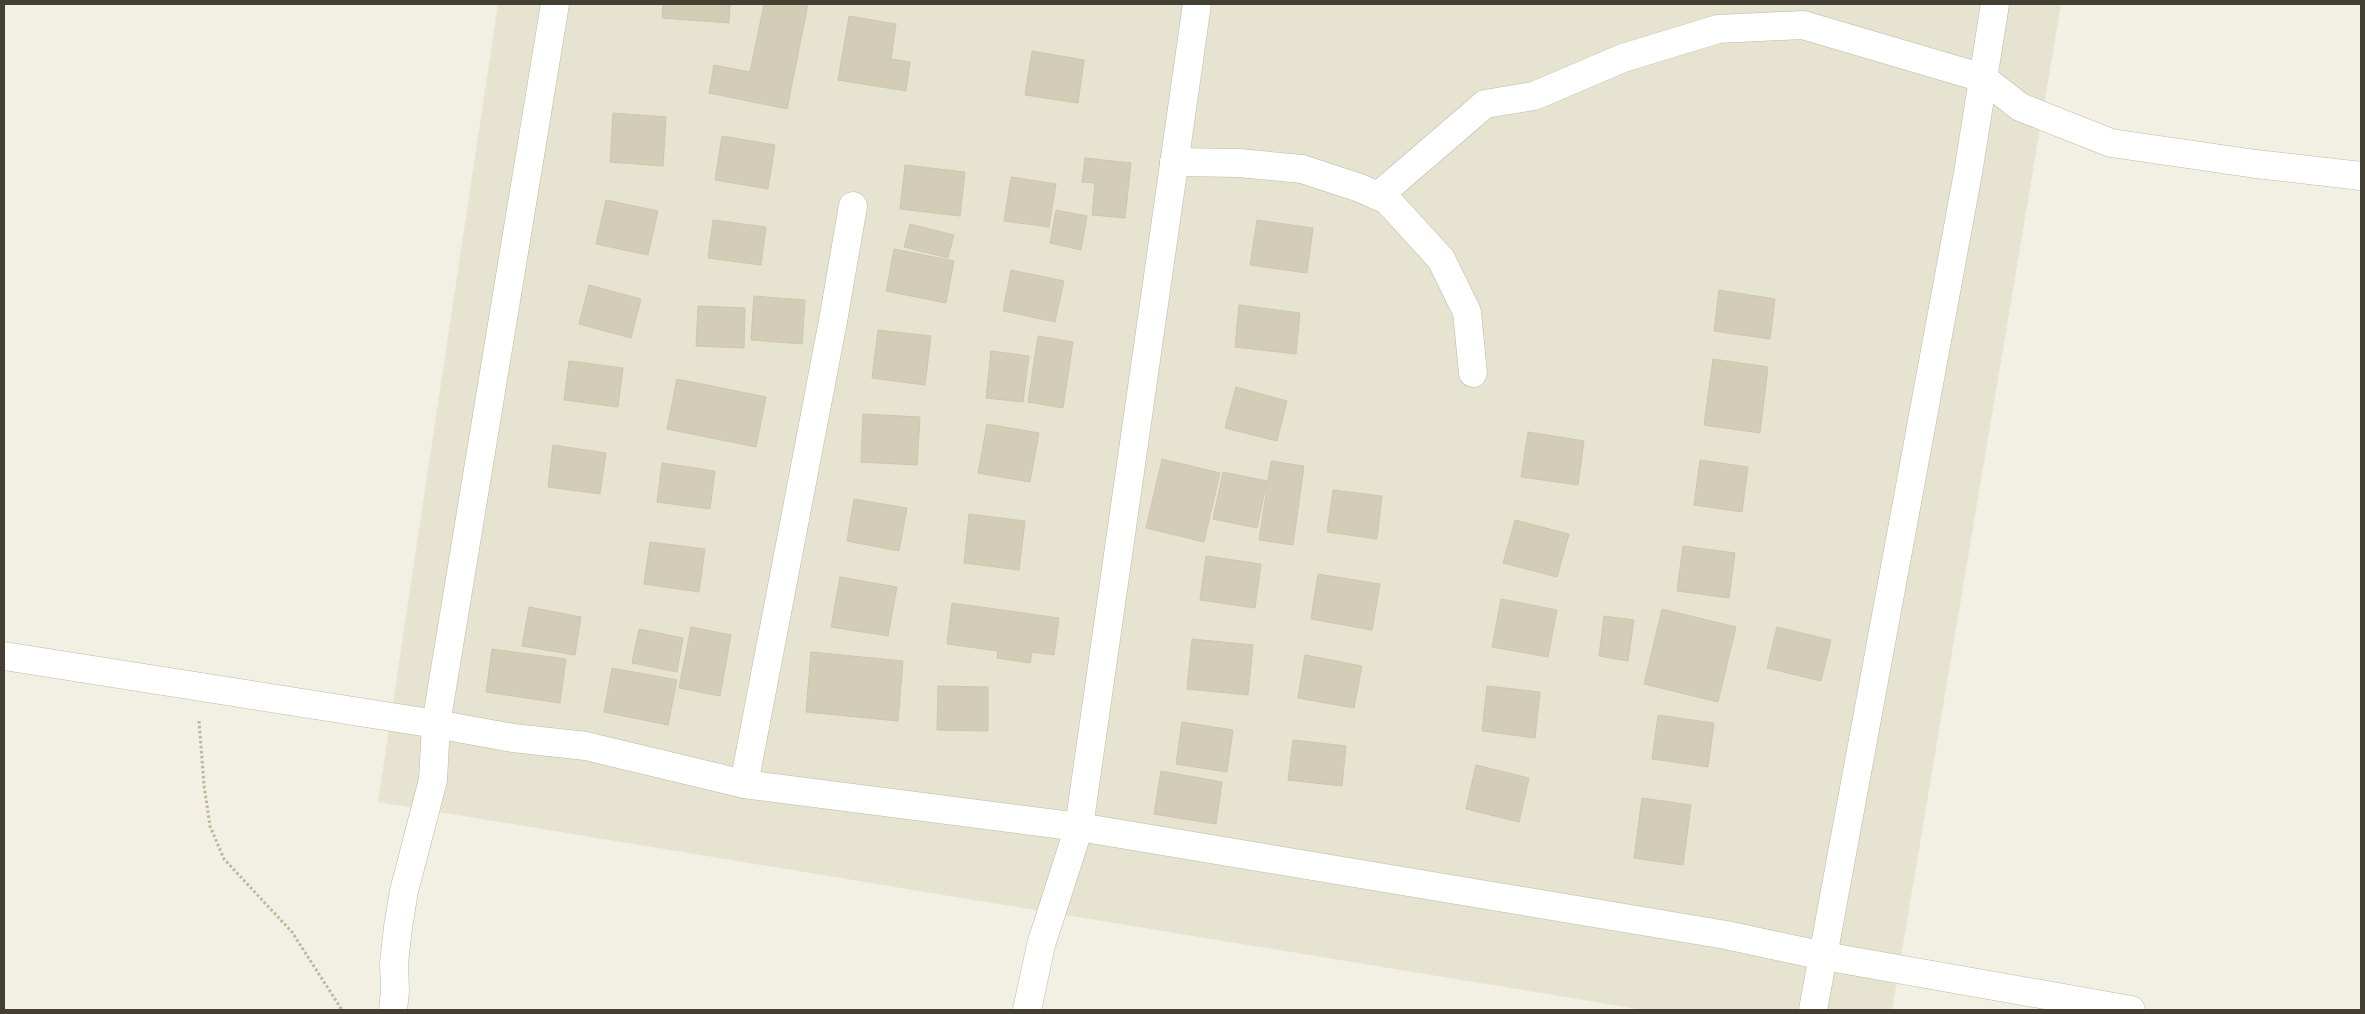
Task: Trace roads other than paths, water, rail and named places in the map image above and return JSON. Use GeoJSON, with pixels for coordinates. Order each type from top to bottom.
{"type":"FeatureCollection","features":[{"type":"Feature","properties":{"kind":"street"},"geometry":{"type":"LineString","coordinates":[[393,1010],[395,991],[394,963],[398,927],[404,891],[433,780],[436,724],[555,4]]}},
{"type":"Feature","properties":{"kind":"street"},"geometry":{"type":"LineString","coordinates":[[1026,1010],[1041,945],[1079,827],[1197,4]]}},
{"type":"Feature","properties":{"kind":"street"},"geometry":{"type":"LineString","coordinates":[[1813,1010],[1964,193],[1995,4]]}},
{"type":"Feature","properties":{"kind":"street"},"geometry":{"type":"LineString","coordinates":[[1378,196],[1485,104],[1534,96],[1623,58],[1718,28],[1803,26],[1983,78],[2020,108],[2111,143],[2256,164],[2361,176]]}},
{"type":"Feature","properties":{"kind":"street"},"geometry":{"type":"LineString","coordinates":[[1174,162],[1239,163],[1302,169],[1387,200],[1441,259],[1467,312],[1473,373]]}},
{"type":"Feature","properties":{"kind":"street"},"geometry":{"type":"LineString","coordinates":[[744,784],[833,321],[853,206]]}},
{"type":"Feature","properties":{"kind":"street"},"geometry":{"type":"LineString","coordinates":[[4,656],[202,686],[513,738],[586,746],[744,784],[1079,827],[1726,935],[1824,956],[2131,1010]]}}]}
